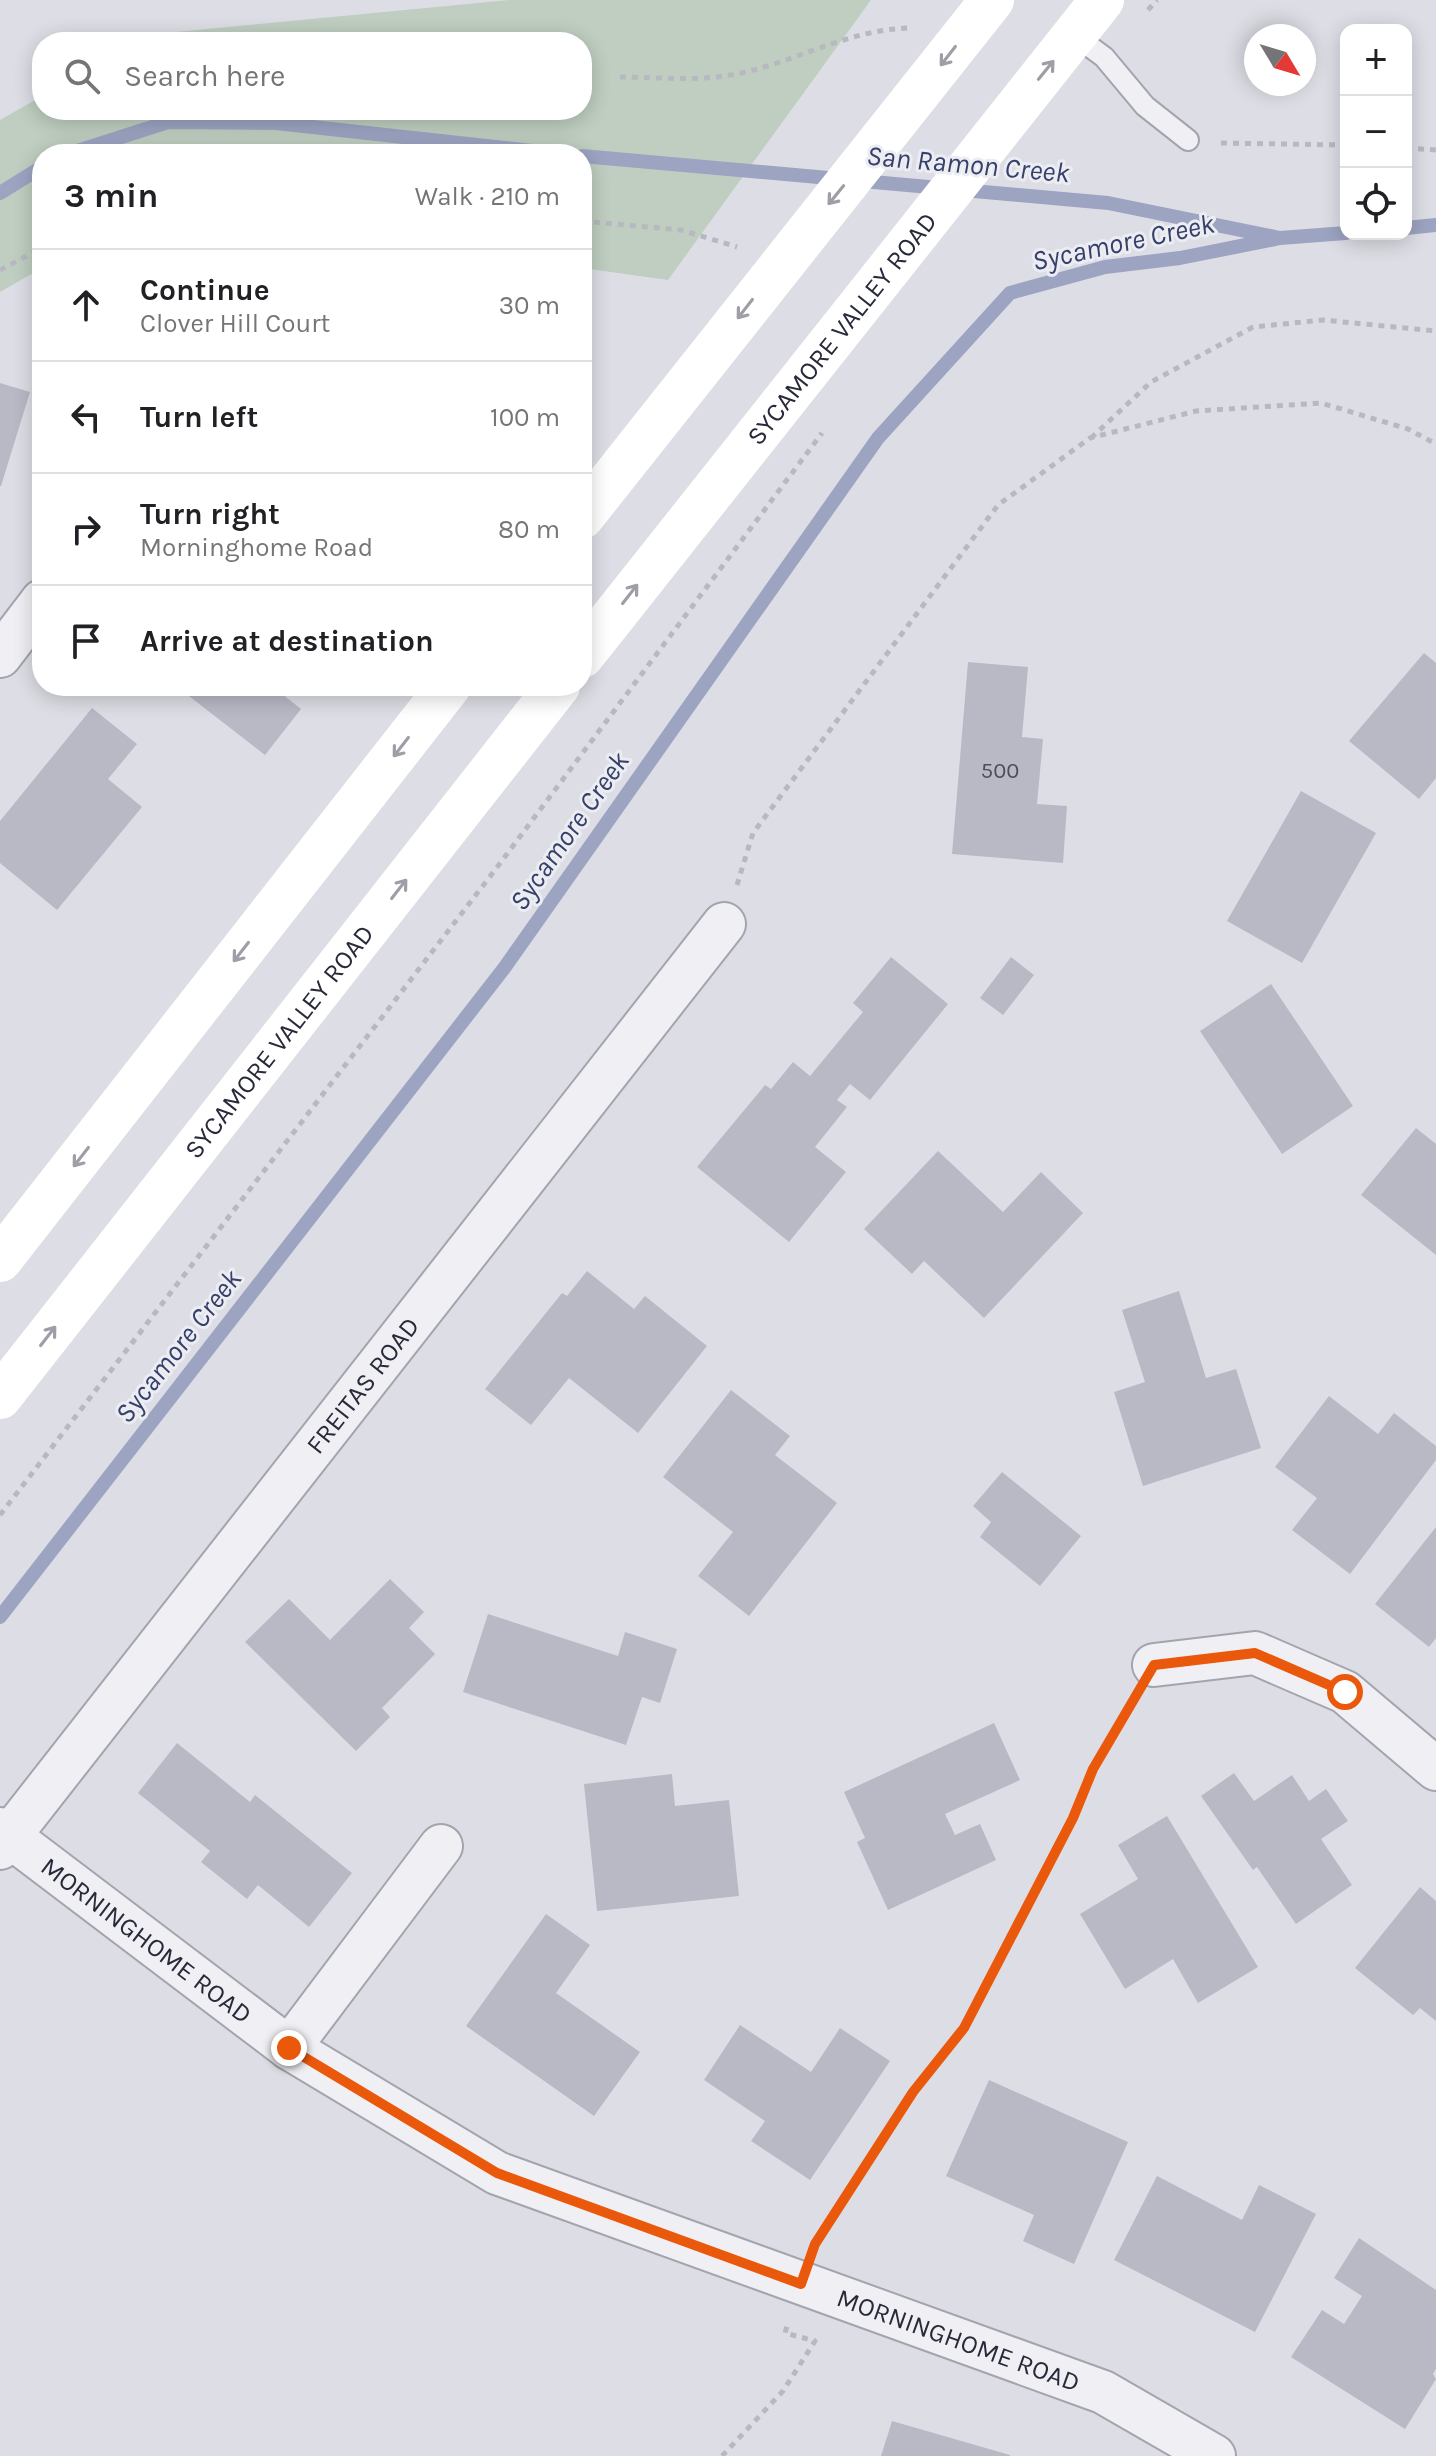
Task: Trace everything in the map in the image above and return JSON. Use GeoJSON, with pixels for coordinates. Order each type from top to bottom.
{"type":"FeatureCollection","features":[{"type":"Feature","properties":{"kind":"main road","name":"SYCAMORE VALLEY ROAD"},"geometry":{"type":"LineString","coordinates":[[592,643],[876,281],[1102,0]]}},
{"type":"Feature","properties":{"kind":"main road"},"geometry":{"type":"LineString","coordinates":[[592,504],[981,14]]}},
{"type":"Feature","properties":{"kind":"main road"},"geometry":{"type":"LineString","coordinates":[[0,1260],[441,696]]}},
{"type":"Feature","properties":{"kind":"main road","name":"SYCAMORE VALLEY ROAD"},"geometry":{"type":"LineString","coordinates":[[0,1397],[550,696]]}},
{"type":"Feature","properties":{"kind":"street"},"geometry":{"type":"LineString","coordinates":[[0,656],[32,614]]}},
{"type":"Feature","properties":{"kind":"street","name":"FREITAS ROAD"},"geometry":{"type":"LineString","coordinates":[[3,1838],[724,924]]}},
{"type":"Feature","properties":{"kind":"street"},"geometry":{"type":"LineString","coordinates":[[1154,1665],[1255,1653],[1345,1692],[1436,1769]]}},
{"type":"Feature","properties":{"kind":"street","name":"MORNINGHOME ROAD"},"geometry":{"type":"LineString","coordinates":[[3,1838],[289,2048],[497,2173],[1103,2392],[1214,2456]]}},
{"type":"Feature","properties":{"kind":"street"},"geometry":{"type":"LineString","coordinates":[[289,2048],[441,1846]]}},
{"type":"Feature","properties":{"kind":"lane"},"geometry":{"type":"LineString","coordinates":[[1074,35],[1104,57],[1145,106],[1188,140]]}},
{"type":"Feature","properties":{"kind":"path"},"geometry":{"type":"LineString","coordinates":[[620,77],[723,76],[789,60],[853,35],[981,14]]}},
{"type":"Feature","properties":{"kind":"path"},"geometry":{"type":"LineString","coordinates":[[1188,140],[1340,145]]}},
{"type":"Feature","properties":{"kind":"path"},"geometry":{"type":"LineString","coordinates":[[1412,148],[1436,150]]}},
{"type":"Feature","properties":{"kind":"path"},"geometry":{"type":"LineString","coordinates":[[592,222],[681,230],[786,257]]}},
{"type":"Feature","properties":{"kind":"path"},"geometry":{"type":"LineString","coordinates":[[0,270],[32,253]]}},
{"type":"Feature","properties":{"kind":"path"},"geometry":{"type":"LineString","coordinates":[[724,924],[753,833],[998,505],[1090,438],[1151,382],[1253,327],[1323,320],[1436,331]]}},
{"type":"Feature","properties":{"kind":"path"},"geometry":{"type":"LineString","coordinates":[[1090,438],[1196,411],[1321,403],[1408,429],[1436,444]]}},
{"type":"Feature","properties":{"kind":"path"},"geometry":{"type":"LineString","coordinates":[[0,1515],[498,866],[824,429]]}},
{"type":"Feature","properties":{"kind":"path"},"geometry":{"type":"LineString","coordinates":[[722,2456],[783,2391],[815,2341],[785,2333],[815,2244],[913,2092],[964,2028],[1073,1818],[1093,1769],[1154,1665]]}},
{"type":"Feature","properties":{"kind":"green space"},"geometry":{"type":"Polygon","coordinates":[[[509,0],[871,0],[668,280],[592,269],[592,144],[32,144],[32,274],[0,292],[0,120],[32,102],[32,120],[592,120],[592,32],[176,32],[509,0]]]}},
{"type":"Feature","properties":{"kind":"building"},"geometry":{"type":"Polygon","coordinates":[[[0,383],[30,392],[1,486],[0,486],[0,383]]]}},
{"type":"Feature","properties":{"kind":"building"},"geometry":{"type":"Polygon","coordinates":[[[1424,653],[1436,663],[1436,778],[1419,799],[1349,741],[1424,653]]]}},
{"type":"Feature","properties":{"kind":"building"},"geometry":{"type":"Polygon","coordinates":[[[968,662],[1028,667],[1022,737],[1043,739],[1037,804],[1067,806],[1063,863],[952,854],[968,662]]]}},
{"type":"Feature","properties":{"kind":"building"},"geometry":{"type":"Polygon","coordinates":[[[189,696],[285,696],[301,709],[265,755],[189,696]]]}},
{"type":"Feature","properties":{"kind":"building"},"geometry":{"type":"Polygon","coordinates":[[[92,708],[137,744],[108,779],[142,807],[57,910],[0,863],[0,821],[92,708]]]}},
{"type":"Feature","properties":{"kind":"building"},"geometry":{"type":"Polygon","coordinates":[[[1301,791],[1376,833],[1302,963],[1227,921],[1301,791]]]}},
{"type":"Feature","properties":{"kind":"building"},"geometry":{"type":"Polygon","coordinates":[[[891,957],[948,1004],[870,1100],[850,1084],[837,1100],[847,1107],[815,1147],[846,1172],[789,1242],[697,1167],[765,1085],[771,1089],[793,1062],[810,1076],[863,1012],[853,1003],[891,957]]]}},
{"type":"Feature","properties":{"kind":"building"},"geometry":{"type":"Polygon","coordinates":[[[1011,957],[1034,975],[1003,1015],[980,998],[1011,957]]]}},
{"type":"Feature","properties":{"kind":"building"},"geometry":{"type":"Polygon","coordinates":[[[1271,984],[1353,1106],[1282,1154],[1200,1031],[1271,984]]]}},
{"type":"Feature","properties":{"kind":"building"},"geometry":{"type":"Polygon","coordinates":[[[1416,1128],[1436,1144],[1436,1255],[1361,1195],[1416,1128]]]}},
{"type":"Feature","properties":{"kind":"building"},"geometry":{"type":"Polygon","coordinates":[[[938,1151],[1003,1212],[1041,1172],[1083,1213],[984,1318],[924,1261],[912,1274],[864,1229],[938,1151]]]}},
{"type":"Feature","properties":{"kind":"building"},"geometry":{"type":"Polygon","coordinates":[[[587,1271],[634,1309],[645,1296],[707,1346],[638,1433],[569,1378],[531,1425],[485,1389],[562,1293],[567,1296],[587,1271]]]}},
{"type":"Feature","properties":{"kind":"building"},"geometry":{"type":"Polygon","coordinates":[[[1179,1291],[1206,1378],[1236,1369],[1261,1448],[1143,1486],[1114,1392],[1145,1382],[1122,1310],[1179,1291]]]}},
{"type":"Feature","properties":{"kind":"building"},"geometry":{"type":"Polygon","coordinates":[[[731,1390],[790,1436],[775,1455],[837,1503],[749,1616],[698,1576],[733,1532],[663,1477],[731,1390]]]}},
{"type":"Feature","properties":{"kind":"building"},"geometry":{"type":"Polygon","coordinates":[[[1329,1396],[1378,1434],[1394,1413],[1436,1446],[1436,1460],[1350,1574],[1292,1530],[1317,1498],[1275,1467],[1329,1396]]]}},
{"type":"Feature","properties":{"kind":"building"},"geometry":{"type":"Polygon","coordinates":[[[1002,1472],[1081,1536],[1040,1586],[980,1537],[991,1522],[973,1506],[1002,1472]]]}},
{"type":"Feature","properties":{"kind":"building"},"geometry":{"type":"Polygon","coordinates":[[[1436,1527],[1436,1638],[1429,1647],[1375,1604],[1436,1527]]]}},
{"type":"Feature","properties":{"kind":"building"},"geometry":{"type":"Polygon","coordinates":[[[390,1579],[424,1612],[409,1628],[435,1654],[382,1708],[390,1717],[356,1751],[245,1642],[289,1599],[330,1640],[390,1579]]]}},
{"type":"Feature","properties":{"kind":"building"},"geometry":{"type":"Polygon","coordinates":[[[488,1614],[618,1656],[625,1632],[677,1649],[660,1703],[642,1697],[626,1745],[463,1692],[488,1614]]]}},
{"type":"Feature","properties":{"kind":"building"},"geometry":{"type":"Polygon","coordinates":[[[994,1723],[1020,1780],[945,1814],[955,1835],[980,1824],[996,1860],[888,1910],[857,1842],[865,1838],[844,1792],[994,1723]]]}},
{"type":"Feature","properties":{"kind":"building"},"geometry":{"type":"Polygon","coordinates":[[[177,1743],[250,1802],[255,1795],[352,1873],[309,1927],[258,1885],[247,1899],[201,1862],[210,1851],[138,1793],[177,1743]]]}},
{"type":"Feature","properties":{"kind":"building"},"geometry":{"type":"Polygon","coordinates":[[[1234,1773],[1254,1801],[1292,1775],[1309,1801],[1326,1789],[1348,1821],[1321,1839],[1352,1885],[1296,1924],[1257,1867],[1253,1870],[1201,1796],[1234,1773]]]}},
{"type":"Feature","properties":{"kind":"building"},"geometry":{"type":"Polygon","coordinates":[[[672,1774],[675,1806],[729,1800],[739,1896],[597,1911],[584,1784],[672,1774]]]}},
{"type":"Feature","properties":{"kind":"building"},"geometry":{"type":"Polygon","coordinates":[[[1167,1816],[1258,1967],[1198,2003],[1173,1959],[1125,1989],[1080,1914],[1138,1879],[1118,1845],[1167,1816]]]}},
{"type":"Feature","properties":{"kind":"building"},"geometry":{"type":"Polygon","coordinates":[[[1420,1887],[1436,1901],[1436,2021],[1420,2008],[1413,2015],[1355,1968],[1420,1887]]]}},
{"type":"Feature","properties":{"kind":"building"},"geometry":{"type":"Polygon","coordinates":[[[546,1914],[590,1945],[556,1993],[640,2052],[594,2116],[466,2026],[546,1914]]]}},
{"type":"Feature","properties":{"kind":"building"},"geometry":{"type":"Polygon","coordinates":[[[740,2025],[811,2072],[840,2028],[890,2061],[810,2180],[751,2141],[765,2121],[704,2080],[740,2025]]]}},
{"type":"Feature","properties":{"kind":"building"},"geometry":{"type":"Polygon","coordinates":[[[989,2080],[1128,2142],[1074,2264],[1023,2241],[1034,2215],[946,2176],[989,2080]]]}},
{"type":"Feature","properties":{"kind":"building"},"geometry":{"type":"Polygon","coordinates":[[[1157,2176],[1242,2220],[1259,2185],[1316,2214],[1255,2332],[1114,2260],[1157,2176]]]}},
{"type":"Feature","properties":{"kind":"building"},"geometry":{"type":"Polygon","coordinates":[[[1359,2238],[1436,2290],[1436,2369],[1433,2374],[1436,2379],[1405,2429],[1291,2357],[1322,2310],[1344,2324],[1362,2296],[1334,2278],[1359,2238]]]}},
{"type":"Feature","properties":{"kind":"building"},"geometry":{"type":"Polygon","coordinates":[[[892,2421],[1010,2455],[1010,2456],[881,2456],[892,2421]]]}},
{"type":"Feature","properties":{"kind":"waterway","name":"San Ramon Creek"},"geometry":{"type":"LineString","coordinates":[[99,144],[168,122],[276,123],[468,144]]}},
{"type":"Feature","properties":{"kind":"waterway","name":"San Ramon Creek"},"geometry":{"type":"LineString","coordinates":[[592,157],[1108,203],[1280,238],[1340,233]]}},
{"type":"Feature","properties":{"kind":"waterway","name":"San Ramon Creek"},"geometry":{"type":"LineString","coordinates":[[0,193],[32,173]]}},
{"type":"Feature","properties":{"kind":"waterway","name":"San Ramon Creek"},"geometry":{"type":"LineString","coordinates":[[1412,227],[1436,225]]}},
{"type":"Feature","properties":{"kind":"waterway","name":"Sycamore Creek"},"geometry":{"type":"LineString","coordinates":[[0,1617],[505,967],[878,438],[1010,293],[1105,267],[1180,258],[1280,238]]}},
{"type":"Feature","properties":{"kind":"route"},"geometry":{"type":"LineString","coordinates":[[289,2048],[497,2173],[801,2284],[815,2244],[913,2092],[964,2028],[1073,1818],[1093,1769],[1154,1665],[1255,1653],[1345,1692]]}}]}
